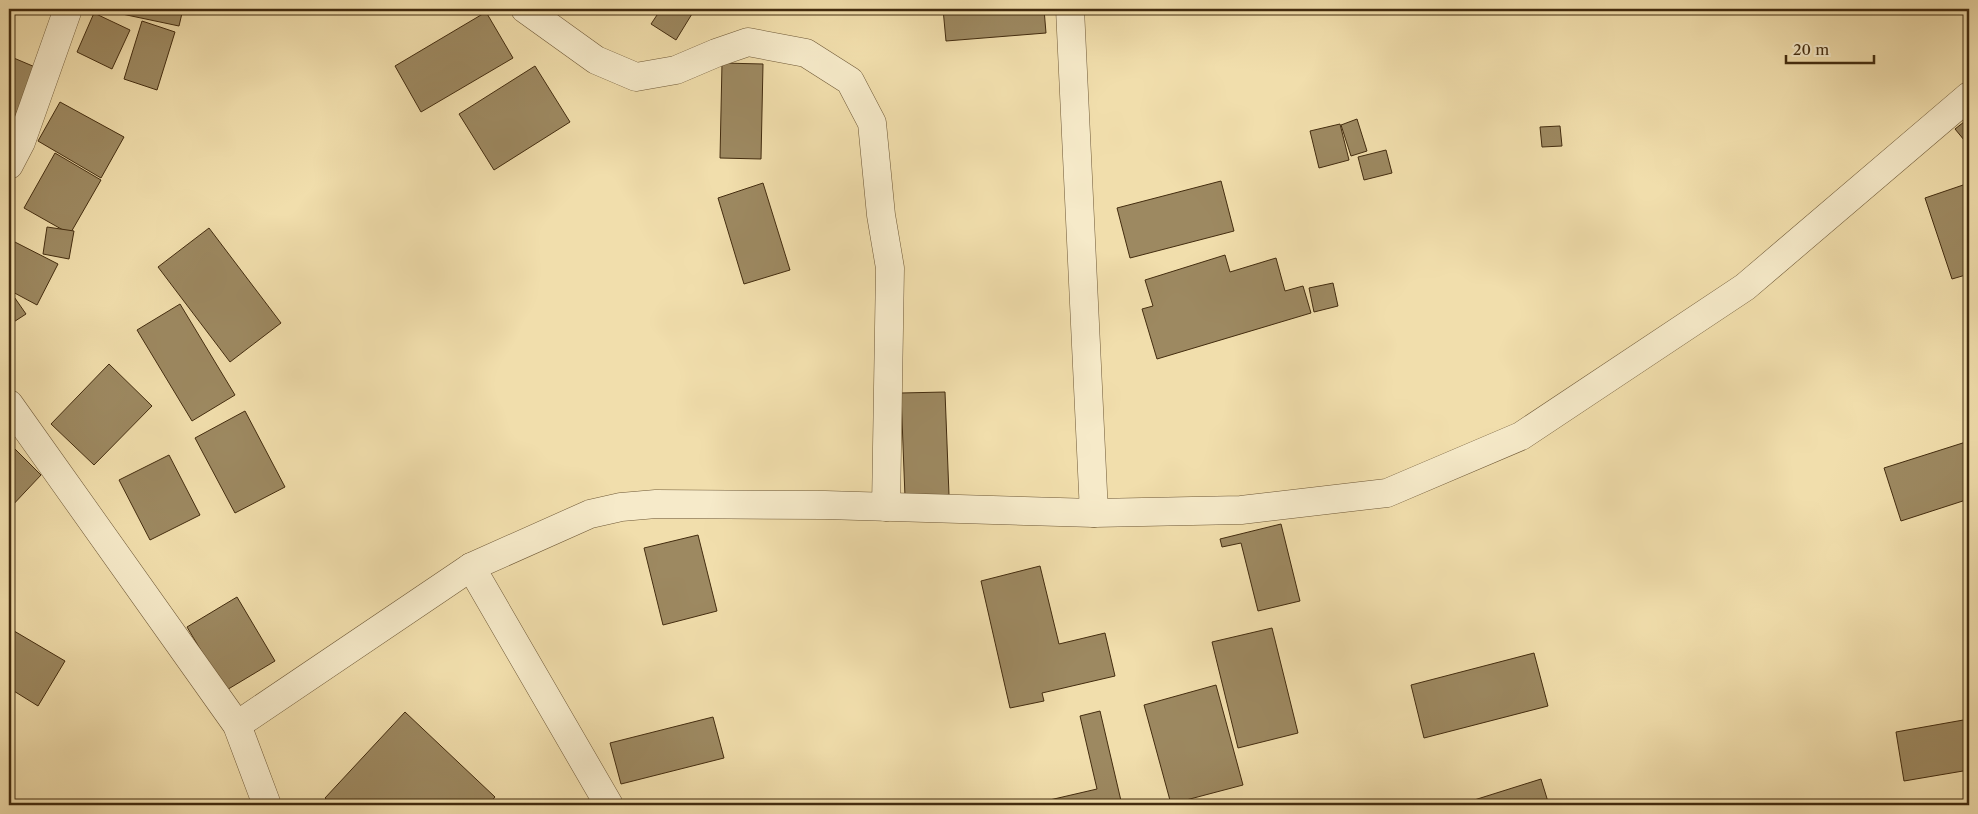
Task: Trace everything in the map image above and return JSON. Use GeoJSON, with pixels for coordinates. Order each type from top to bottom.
{"type":"FeatureCollection","features":[{"type":"Feature","properties":{"kind":"street"},"geometry":{"type":"LineString","coordinates":[[9,165],[21,142],[68,9]]}},
{"type":"Feature","properties":{"kind":"street"},"geometry":{"type":"LineString","coordinates":[[525,9],[596,60],[636,77],[676,70],[748,42],[806,52],[850,81],[872,123],[881,215],[890,268],[886,507]]}},
{"type":"Feature","properties":{"kind":"street"},"geometry":{"type":"LineString","coordinates":[[1070,9],[1094,513]]}},
{"type":"Feature","properties":{"kind":"street"},"geometry":{"type":"LineString","coordinates":[[236,725],[471,567],[590,514],[620,507],[656,504],[886,507],[1094,513],[1241,510],[1387,493],[1521,436],[1745,287],[1969,96]]}},
{"type":"Feature","properties":{"kind":"street"},"geometry":{"type":"LineString","coordinates":[[9,404],[236,725],[267,805]]}},
{"type":"Feature","properties":{"kind":"street"},"geometry":{"type":"LineString","coordinates":[[471,567],[610,805]]}},
{"type":"Feature","properties":{"kind":"building"},"geometry":{"type":"Polygon","coordinates":[[[9,9],[18,9],[9,26],[9,9]]]}},
{"type":"Feature","properties":{"kind":"building"},"geometry":{"type":"Polygon","coordinates":[[[123,9],[183,9],[179,26],[122,14],[123,9]]]}},
{"type":"Feature","properties":{"kind":"building"},"geometry":{"type":"Polygon","coordinates":[[[661,9],[695,9],[676,40],[651,24],[661,9]]]}},
{"type":"Feature","properties":{"kind":"building"},"geometry":{"type":"Polygon","coordinates":[[[943,9],[1044,9],[1046,33],[946,41],[943,9]]]}},
{"type":"Feature","properties":{"kind":"building"},"geometry":{"type":"Polygon","coordinates":[[[486,12],[513,58],[421,112],[395,66],[486,12]]]}},
{"type":"Feature","properties":{"kind":"building"},"geometry":{"type":"Polygon","coordinates":[[[94,13],[130,30],[112,69],[77,52],[94,13]]]}},
{"type":"Feature","properties":{"kind":"building"},"geometry":{"type":"Polygon","coordinates":[[[142,21],[175,32],[157,90],[124,79],[142,21]]]}},
{"type":"Feature","properties":{"kind":"building"},"geometry":{"type":"Polygon","coordinates":[[[9,56],[35,67],[9,132],[9,56]]]}},
{"type":"Feature","properties":{"kind":"building"},"geometry":{"type":"Polygon","coordinates":[[[722,63],[763,64],[761,159],[720,158],[722,63]]]}},
{"type":"Feature","properties":{"kind":"building"},"geometry":{"type":"Polygon","coordinates":[[[535,66],[570,122],[494,170],[459,114],[535,66]]]}},
{"type":"Feature","properties":{"kind":"building"},"geometry":{"type":"Polygon","coordinates":[[[60,102],[124,137],[101,178],[38,141],[60,102]]]}},
{"type":"Feature","properties":{"kind":"building"},"geometry":{"type":"Polygon","coordinates":[[[1969,118],[1969,146],[1955,129],[1969,118]]]}},
{"type":"Feature","properties":{"kind":"building"},"geometry":{"type":"Polygon","coordinates":[[[1357,119],[1367,151],[1351,156],[1341,125],[1357,119]]]}},
{"type":"Feature","properties":{"kind":"building"},"geometry":{"type":"Polygon","coordinates":[[[1340,124],[1349,160],[1319,168],[1310,131],[1340,124]]]}},
{"type":"Feature","properties":{"kind":"building"},"geometry":{"type":"Polygon","coordinates":[[[1560,126],[1562,146],[1542,147],[1540,127],[1560,126]]]}},
{"type":"Feature","properties":{"kind":"building"},"geometry":{"type":"Polygon","coordinates":[[[1386,150],[1392,173],[1364,180],[1358,157],[1386,150]]]}},
{"type":"Feature","properties":{"kind":"building"},"geometry":{"type":"Polygon","coordinates":[[[55,153],[101,180],[70,234],[24,208],[55,153]]]}},
{"type":"Feature","properties":{"kind":"building"},"geometry":{"type":"Polygon","coordinates":[[[1221,181],[1234,231],[1130,258],[1117,208],[1221,181]]]}},
{"type":"Feature","properties":{"kind":"building"},"geometry":{"type":"Polygon","coordinates":[[[763,183],[790,270],[744,284],[718,198],[763,183]]]}},
{"type":"Feature","properties":{"kind":"building"},"geometry":{"type":"Polygon","coordinates":[[[1969,183],[1969,274],[1952,279],[1925,198],[1969,183]]]}},
{"type":"Feature","properties":{"kind":"building"},"geometry":{"type":"Polygon","coordinates":[[[47,227],[74,231],[69,259],[43,254],[47,227]]]}},
{"type":"Feature","properties":{"kind":"building"},"geometry":{"type":"Polygon","coordinates":[[[209,228],[281,323],[230,362],[158,267],[209,228]]]}},
{"type":"Feature","properties":{"kind":"building"},"geometry":{"type":"Polygon","coordinates":[[[9,239],[58,264],[37,305],[9,290],[9,239]]]}},
{"type":"Feature","properties":{"kind":"building"},"geometry":{"type":"Polygon","coordinates":[[[1225,255],[1230,272],[1276,258],[1285,291],[1303,286],[1311,313],[1157,359],[1142,309],[1153,306],[1145,280],[1225,255]]]}},
{"type":"Feature","properties":{"kind":"building"},"geometry":{"type":"Polygon","coordinates":[[[1333,283],[1338,306],[1314,312],[1309,288],[1333,283]]]}},
{"type":"Feature","properties":{"kind":"building"},"geometry":{"type":"Polygon","coordinates":[[[9,292],[26,314],[9,325],[9,292]]]}},
{"type":"Feature","properties":{"kind":"building"},"geometry":{"type":"Polygon","coordinates":[[[180,304],[235,395],[192,421],[137,330],[180,304]]]}},
{"type":"Feature","properties":{"kind":"building"},"geometry":{"type":"Polygon","coordinates":[[[109,364],[152,406],[94,465],[51,424],[109,364]]]}},
{"type":"Feature","properties":{"kind":"building"},"geometry":{"type":"Polygon","coordinates":[[[945,392],[949,495],[905,497],[901,393],[945,392]]]}},
{"type":"Feature","properties":{"kind":"building"},"geometry":{"type":"Polygon","coordinates":[[[245,411],[285,487],[235,513],[195,438],[245,411]]]}},
{"type":"Feature","properties":{"kind":"building"},"geometry":{"type":"Polygon","coordinates":[[[1969,441],[1969,499],[1901,521],[1884,468],[1969,441]]]}},
{"type":"Feature","properties":{"kind":"building"},"geometry":{"type":"Polygon","coordinates":[[[9,443],[41,475],[9,509],[9,443]]]}},
{"type":"Feature","properties":{"kind":"building"},"geometry":{"type":"Polygon","coordinates":[[[169,455],[200,515],[150,540],[119,480],[169,455]]]}},
{"type":"Feature","properties":{"kind":"building"},"geometry":{"type":"Polygon","coordinates":[[[1281,524],[1300,601],[1258,611],[1241,543],[1222,547],[1220,539],[1281,524]]]}},
{"type":"Feature","properties":{"kind":"building"},"geometry":{"type":"Polygon","coordinates":[[[698,535],[717,611],[663,625],[644,548],[698,535]]]}},
{"type":"Feature","properties":{"kind":"building"},"geometry":{"type":"Polygon","coordinates":[[[1040,566],[1059,644],[1105,633],[1115,676],[1042,693],[1044,701],[1010,708],[981,581],[1040,566]]]}},
{"type":"Feature","properties":{"kind":"building"},"geometry":{"type":"Polygon","coordinates":[[[237,597],[275,661],[225,691],[187,627],[237,597]]]}},
{"type":"Feature","properties":{"kind":"building"},"geometry":{"type":"Polygon","coordinates":[[[9,628],[65,661],[38,706],[9,688],[9,628]]]}},
{"type":"Feature","properties":{"kind":"building"},"geometry":{"type":"Polygon","coordinates":[[[1272,628],[1298,733],[1238,748],[1212,642],[1272,628]]]}},
{"type":"Feature","properties":{"kind":"building"},"geometry":{"type":"Polygon","coordinates":[[[1534,653],[1548,706],[1424,738],[1411,685],[1534,653]]]}},
{"type":"Feature","properties":{"kind":"building"},"geometry":{"type":"Polygon","coordinates":[[[1216,685],[1243,785],[1171,804],[1144,705],[1216,685]]]}},
{"type":"Feature","properties":{"kind":"building"},"geometry":{"type":"Polygon","coordinates":[[[1100,711],[1122,805],[1042,805],[1041,802],[1097,789],[1080,716],[1100,711]]]}},
{"type":"Feature","properties":{"kind":"building"},"geometry":{"type":"Polygon","coordinates":[[[405,712],[495,797],[488,805],[333,805],[325,798],[405,712]]]}},
{"type":"Feature","properties":{"kind":"building"},"geometry":{"type":"Polygon","coordinates":[[[713,717],[724,758],[621,784],[610,743],[713,717]]]}},
{"type":"Feature","properties":{"kind":"building"},"geometry":{"type":"Polygon","coordinates":[[[1969,719],[1969,770],[1904,781],[1896,732],[1969,719]]]}},
{"type":"Feature","properties":{"kind":"building"},"geometry":{"type":"Polygon","coordinates":[[[1541,779],[1549,805],[1472,805],[1471,801],[1541,779]]]}}]}
